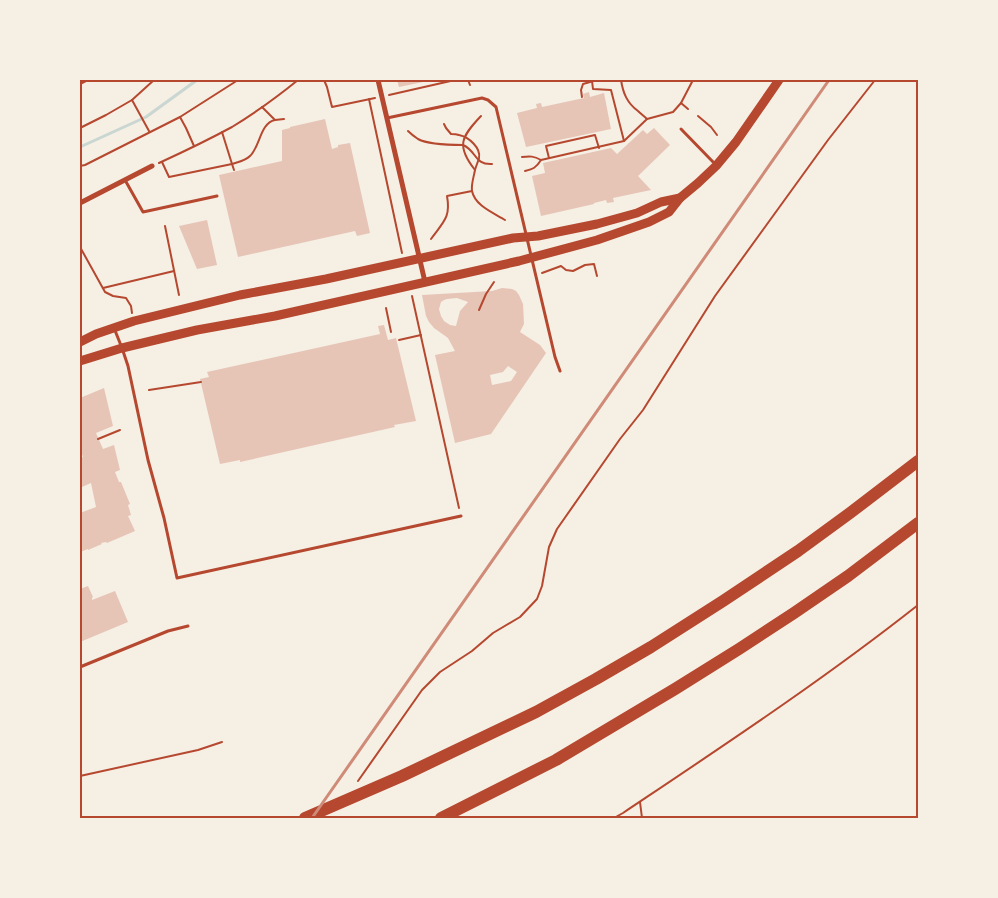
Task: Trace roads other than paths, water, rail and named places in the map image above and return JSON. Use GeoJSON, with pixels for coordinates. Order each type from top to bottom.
{"type":"FeatureCollection","features":[{"type":"Feature","properties":{"kind":"highway"},"geometry":{"type":"LineString","coordinates":[[305,818],[402,776],[536,712],[651,647],[798,551],[918,461]]}},
{"type":"Feature","properties":{"kind":"highway"},"geometry":{"type":"LineString","coordinates":[[441,818],[556,760],[739,650],[848,576],[918,523]]}},
{"type":"Feature","properties":{"kind":"street"},"geometry":{"type":"LineString","coordinates":[[378,80],[425,282]]}},
{"type":"Feature","properties":{"kind":"street"},"geometry":{"type":"LineString","coordinates":[[80,361],[122,348],[197,330],[275,316],[531,258],[597,240],[649,222],[669,212],[680,198],[716,166],[736,142],[779,80]]}},
{"type":"Feature","properties":{"kind":"street"},"geometry":{"type":"LineString","coordinates":[[80,203],[152,166]]}},
{"type":"Feature","properties":{"kind":"street"},"geometry":{"type":"LineString","coordinates":[[80,342],[134,320],[240,295],[326,279],[513,238],[538,236],[597,224],[637,213],[661,202],[680,198]]}},
{"type":"Feature","properties":{"kind":"lane"},"geometry":{"type":"LineString","coordinates":[[386,118],[482,98],[488,100],[496,107],[531,258],[560,371]]}},
{"type":"Feature","properties":{"kind":"lane"},"geometry":{"type":"LineString","coordinates":[[680,129],[716,166]]}},
{"type":"Feature","properties":{"kind":"lane"},"geometry":{"type":"LineString","coordinates":[[125,180],[143,212],[217,196]]}},
{"type":"Feature","properties":{"kind":"lane"},"geometry":{"type":"LineString","coordinates":[[114,327],[128,366],[148,460],[178,578],[461,516]]}},
{"type":"Feature","properties":{"kind":"lane"},"geometry":{"type":"LineString","coordinates":[[80,667],[168,631],[188,626]]}},
{"type":"Feature","properties":{"kind":"waterway"},"geometry":{"type":"LineString","coordinates":[[80,147],[146,117],[197,80]]}},
{"type":"Feature","properties":{"kind":"railway"},"geometry":{"type":"LineString","coordinates":[[312,818],[829,80]]}}]}
